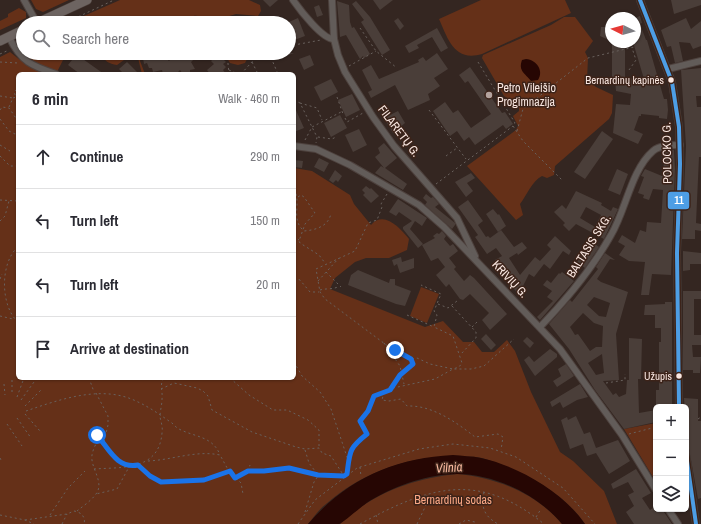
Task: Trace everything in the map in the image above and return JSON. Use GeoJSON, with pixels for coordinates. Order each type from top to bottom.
{"type":"FeatureCollection","features":[{"type":"Feature","properties":{"kind":"main road"},"geometry":{"type":"LineString","coordinates":[[52,16],[87,0]]}},
{"type":"Feature","properties":{"kind":"main road"},"geometry":{"type":"LineString","coordinates":[[0,41],[16,33]]}},
{"type":"Feature","properties":{"kind":"street"},"geometry":{"type":"LineString","coordinates":[[24,0],[33,16]]}},
{"type":"Feature","properties":{"kind":"street"},"geometry":{"type":"LineString","coordinates":[[293,0],[327,38],[334,39]]}},
{"type":"Feature","properties":{"kind":"street","name":"FILARETŲ G."},"geometry":{"type":"LineString","coordinates":[[332,0],[334,39],[338,55],[344,69],[369,110],[398,151],[457,218],[479,262]]}},
{"type":"Feature","properties":{"kind":"street","name":"POLOCKO G."},"geometry":{"type":"LineString","coordinates":[[640,0],[668,69],[676,102],[680,145],[677,253],[679,404]]}},
{"type":"Feature","properties":{"kind":"street"},"geometry":{"type":"LineString","coordinates":[[9,36],[14,48]]}},
{"type":"Feature","properties":{"kind":"street"},"geometry":{"type":"LineString","coordinates":[[26,60],[29,63],[51,72]]}},
{"type":"Feature","properties":{"kind":"street"},"geometry":{"type":"LineString","coordinates":[[668,69],[701,61]]}},
{"type":"Feature","properties":{"kind":"street","name":"BALTASIS SKG."},"geometry":{"type":"LineString","coordinates":[[540,327],[572,293],[605,245],[621,216],[640,165],[654,150],[664,146],[680,145]]}},
{"type":"Feature","properties":{"kind":"street","name":"KRIVIŲ G."},"geometry":{"type":"LineString","coordinates":[[296,146],[316,149],[336,158],[390,188],[419,205],[454,236],[560,349],[622,435],[653,485]]}},
{"type":"Feature","properties":{"kind":"street"},"geometry":{"type":"LineString","coordinates":[[454,236],[462,229]]}},
{"type":"Feature","properties":{"kind":"street"},"geometry":{"type":"LineString","coordinates":[[689,475],[696,524]]}},
{"type":"Feature","properties":{"kind":"street"},"geometry":{"type":"LineString","coordinates":[[670,512],[678,524]]}},
{"type":"Feature","properties":{"kind":"path"},"geometry":{"type":"LineString","coordinates":[[80,16],[114,0]]}},
{"type":"Feature","properties":{"kind":"path"},"geometry":{"type":"LineString","coordinates":[[360,28],[376,51],[397,68]]}},
{"type":"Feature","properties":{"kind":"path"},"geometry":{"type":"LineString","coordinates":[[296,44],[327,38]]}},
{"type":"Feature","properties":{"kind":"path"},"geometry":{"type":"LineString","coordinates":[[517,131],[524,109],[588,58],[633,47],[636,60],[629,70]]}},
{"type":"Feature","properties":{"kind":"path"},"geometry":{"type":"LineString","coordinates":[[0,54],[14,48]]}},
{"type":"Feature","properties":{"kind":"path"},"geometry":{"type":"LineString","coordinates":[[344,69],[376,51]]}},
{"type":"Feature","properties":{"kind":"path"},"geometry":{"type":"LineString","coordinates":[[228,60],[229,70],[234,72]]}},
{"type":"Feature","properties":{"kind":"path"},"geometry":{"type":"LineString","coordinates":[[272,60],[277,72]]}},
{"type":"Feature","properties":{"kind":"path"},"geometry":{"type":"LineString","coordinates":[[243,72],[252,61],[257,72]]}},
{"type":"Feature","properties":{"kind":"path"},"geometry":{"type":"LineString","coordinates":[[0,62],[29,63]]}},
{"type":"Feature","properties":{"kind":"path"},"geometry":{"type":"LineString","coordinates":[[431,188],[515,123],[478,62]]}},
{"type":"Feature","properties":{"kind":"path"},"geometry":{"type":"LineString","coordinates":[[0,96],[16,97]]}},
{"type":"Feature","properties":{"kind":"path"},"geometry":{"type":"LineString","coordinates":[[302,146],[312,127],[322,120],[342,113],[337,97]]}},
{"type":"Feature","properties":{"kind":"path"},"geometry":{"type":"LineString","coordinates":[[9,108],[13,98]]}},
{"type":"Feature","properties":{"kind":"path"},"geometry":{"type":"LineString","coordinates":[[296,101],[316,108],[322,120]]}},
{"type":"Feature","properties":{"kind":"path"},"geometry":{"type":"LineString","coordinates":[[300,103],[317,137],[316,143]]}},
{"type":"Feature","properties":{"kind":"path"},"geometry":{"type":"LineString","coordinates":[[0,110],[2,107],[9,108],[16,118]]}},
{"type":"Feature","properties":{"kind":"path"},"geometry":{"type":"LineString","coordinates":[[345,118],[347,122],[369,110]]}},
{"type":"Feature","properties":{"kind":"path"},"geometry":{"type":"LineString","coordinates":[[429,110],[466,160]]}},
{"type":"Feature","properties":{"kind":"path"},"geometry":{"type":"LineString","coordinates":[[0,119],[8,131],[16,134]]}},
{"type":"Feature","properties":{"kind":"path"},"geometry":{"type":"LineString","coordinates":[[513,126],[524,141],[562,180]]}},
{"type":"Feature","properties":{"kind":"path"},"geometry":{"type":"LineString","coordinates":[[317,137],[332,139],[336,137]]}},
{"type":"Feature","properties":{"kind":"path"},"geometry":{"type":"LineString","coordinates":[[0,145],[10,151]]}},
{"type":"Feature","properties":{"kind":"path"},"geometry":{"type":"LineString","coordinates":[[446,156],[457,148]]}},
{"type":"Feature","properties":{"kind":"path"},"geometry":{"type":"LineString","coordinates":[[0,156],[10,166],[16,166]]}},
{"type":"Feature","properties":{"kind":"path"},"geometry":{"type":"LineString","coordinates":[[390,188],[381,204],[382,207],[377,220],[368,223],[355,251],[316,269],[320,291],[325,299],[384,342],[411,359],[417,358],[430,364],[453,369],[471,369],[484,366],[514,339]]}},
{"type":"Feature","properties":{"kind":"path"},"geometry":{"type":"LineString","coordinates":[[296,193],[298,197],[296,216],[298,224],[304,231]]}},
{"type":"Feature","properties":{"kind":"path"},"geometry":{"type":"LineString","coordinates":[[298,197],[301,195],[304,197],[314,211],[314,215],[305,224],[304,231],[299,240]]}},
{"type":"Feature","properties":{"kind":"path"},"geometry":{"type":"LineString","coordinates":[[1,200],[16,201]]}},
{"type":"Feature","properties":{"kind":"path"},"geometry":{"type":"LineString","coordinates":[[0,222],[5,216],[9,201]]}},
{"type":"Feature","properties":{"kind":"path"},"geometry":{"type":"LineString","coordinates":[[304,231],[325,225],[331,217],[332,212]]}},
{"type":"Feature","properties":{"kind":"path"},"geometry":{"type":"LineString","coordinates":[[296,238],[300,243],[319,255],[326,264]]}},
{"type":"Feature","properties":{"kind":"path"},"geometry":{"type":"LineString","coordinates":[[0,279],[11,254],[16,249]]}},
{"type":"Feature","properties":{"kind":"path"},"geometry":{"type":"LineString","coordinates":[[318,281],[340,258]]}},
{"type":"Feature","properties":{"kind":"path"},"geometry":{"type":"LineString","coordinates":[[296,279],[300,280],[310,292],[328,288],[335,289],[341,286],[326,271]]}},
{"type":"Feature","properties":{"kind":"path"},"geometry":{"type":"LineString","coordinates":[[3,274],[4,300],[14,320]]}},
{"type":"Feature","properties":{"kind":"path"},"geometry":{"type":"LineString","coordinates":[[421,285],[441,294],[434,311],[437,315],[434,326]]}},
{"type":"Feature","properties":{"kind":"path"},"geometry":{"type":"LineString","coordinates":[[438,304],[448,308],[457,301]]}},
{"type":"Feature","properties":{"kind":"path"},"geometry":{"type":"LineString","coordinates":[[452,306],[476,332],[476,338],[460,355]]}},
{"type":"Feature","properties":{"kind":"path"},"geometry":{"type":"LineString","coordinates":[[347,474],[348,459],[356,443],[367,434],[360,421],[368,411],[374,396],[404,384],[435,379],[461,365],[460,355],[453,336],[434,326],[407,315]]}},
{"type":"Feature","properties":{"kind":"path"},"geometry":{"type":"LineString","coordinates":[[0,316],[14,320]]}},
{"type":"Feature","properties":{"kind":"path"},"geometry":{"type":"LineString","coordinates":[[471,328],[477,322]]}},
{"type":"Feature","properties":{"kind":"path"},"geometry":{"type":"LineString","coordinates":[[384,342],[403,373],[404,384]]}},
{"type":"Feature","properties":{"kind":"path"},"geometry":{"type":"LineString","coordinates":[[393,388],[403,373],[413,364],[411,359]]}},
{"type":"Feature","properties":{"kind":"path"},"geometry":{"type":"LineString","coordinates":[[296,366],[302,376],[320,392],[329,404],[348,459]]}},
{"type":"Feature","properties":{"kind":"path"},"geometry":{"type":"LineString","coordinates":[[606,383],[625,380],[625,374]]}},
{"type":"Feature","properties":{"kind":"path"},"geometry":{"type":"LineString","coordinates":[[12,380],[12,395]]}},
{"type":"Feature","properties":{"kind":"path"},"geometry":{"type":"LineString","coordinates":[[17,397],[23,380]]}},
{"type":"Feature","properties":{"kind":"path"},"geometry":{"type":"LineString","coordinates":[[90,380],[95,393],[108,416],[104,443]]}},
{"type":"Feature","properties":{"kind":"path"},"geometry":{"type":"LineString","coordinates":[[148,461],[155,453],[162,433],[160,416],[162,398],[161,383],[163,380]]}},
{"type":"Feature","properties":{"kind":"path"},"geometry":{"type":"LineString","coordinates":[[232,380],[249,395],[273,410],[287,410],[308,420],[319,430],[319,448],[322,453],[331,456],[344,476]]}},
{"type":"Feature","properties":{"kind":"path"},"geometry":{"type":"LineString","coordinates":[[21,400],[34,382]]}},
{"type":"Feature","properties":{"kind":"path"},"geometry":{"type":"LineString","coordinates":[[161,389],[174,383],[186,385],[203,391],[208,396],[212,410],[216,414],[228,418],[252,432],[305,449],[319,448]]}},
{"type":"Feature","properties":{"kind":"path"},"geometry":{"type":"LineString","coordinates":[[4,384],[5,395]]}},
{"type":"Feature","properties":{"kind":"path"},"geometry":{"type":"LineString","coordinates":[[25,406],[40,390]]}},
{"type":"Feature","properties":{"kind":"path"},"geometry":{"type":"LineString","coordinates":[[384,392],[382,400],[389,401],[401,399],[407,406],[416,405],[438,412],[475,437],[498,434],[503,437],[501,451]]}},
{"type":"Feature","properties":{"kind":"path"},"geometry":{"type":"LineString","coordinates":[[26,411],[46,404],[95,393],[111,393],[136,401],[177,428],[214,443],[230,471],[241,483],[243,494]]}},
{"type":"Feature","properties":{"kind":"path"},"geometry":{"type":"LineString","coordinates":[[25,414],[40,431]]}},
{"type":"Feature","properties":{"kind":"path"},"geometry":{"type":"LineString","coordinates":[[17,418],[31,438]]}},
{"type":"Feature","properties":{"kind":"path"},"geometry":{"type":"LineString","coordinates":[[7,424],[22,446]]}},
{"type":"Feature","properties":{"kind":"path"},"geometry":{"type":"LineString","coordinates":[[622,435],[653,429]]}},
{"type":"Feature","properties":{"kind":"path"},"geometry":{"type":"LineString","coordinates":[[92,431],[100,438],[117,460],[129,467]]}},
{"type":"Feature","properties":{"kind":"path"},"geometry":{"type":"LineString","coordinates":[[96,494],[99,482],[94,469],[92,456],[95,446],[100,438]]}},
{"type":"Feature","properties":{"kind":"path"},"geometry":{"type":"LineString","coordinates":[[298,524],[315,500],[344,476],[360,466],[436,446],[453,444],[501,451],[516,457],[563,488],[595,524]]}},
{"type":"Feature","properties":{"kind":"path"},"geometry":{"type":"LineString","coordinates":[[305,449],[309,463],[318,475]]}},
{"type":"Feature","properties":{"kind":"path"},"geometry":{"type":"LineString","coordinates":[[94,469],[129,467],[148,461],[210,453],[220,455]]}},
{"type":"Feature","properties":{"kind":"path"},"geometry":{"type":"LineString","coordinates":[[138,465],[150,476],[161,482],[204,480],[230,471]]}},
{"type":"Feature","properties":{"kind":"path"},"geometry":{"type":"LineString","coordinates":[[248,471],[250,465]]}},
{"type":"Feature","properties":{"kind":"path"},"geometry":{"type":"LineString","coordinates":[[360,466],[361,477]]}},
{"type":"Feature","properties":{"kind":"path"},"geometry":{"type":"LineString","coordinates":[[25,520],[67,514],[77,511],[96,494],[117,489],[129,467]]}},
{"type":"Feature","properties":{"kind":"path"},"geometry":{"type":"LineString","coordinates":[[235,478],[248,471],[289,468],[318,475],[344,476]]}},
{"type":"Feature","properties":{"kind":"path"},"geometry":{"type":"LineString","coordinates":[[50,516],[68,488],[85,471]]}},
{"type":"Feature","properties":{"kind":"path"},"geometry":{"type":"LineString","coordinates":[[305,513],[314,482],[318,475]]}},
{"type":"Feature","properties":{"kind":"path"},"geometry":{"type":"LineString","coordinates":[[360,524],[376,515],[427,495],[460,489],[485,491],[510,500],[544,524]]}},
{"type":"Feature","properties":{"kind":"path"},"geometry":{"type":"LineString","coordinates":[[485,491],[482,507],[488,517],[498,524]]}},
{"type":"Feature","properties":{"kind":"path"},"geometry":{"type":"LineString","coordinates":[[418,524],[427,504],[427,495]]}},
{"type":"Feature","properties":{"kind":"path"},"geometry":{"type":"LineString","coordinates":[[536,518],[541,509]]}},
{"type":"Feature","properties":{"kind":"path"},"geometry":{"type":"LineString","coordinates":[[77,511],[84,518],[84,524]]}},
{"type":"Feature","properties":{"kind":"path"},"geometry":{"type":"LineString","coordinates":[[62,524],[67,514]]}},
{"type":"Feature","properties":{"kind":"path"},"geometry":{"type":"LineString","coordinates":[[0,515],[25,520],[34,524]]}},
{"type":"Feature","properties":{"kind":"path"},"geometry":{"type":"LineString","coordinates":[[376,515],[378,524]]}},
{"type":"Feature","properties":{"kind":"path"},"geometry":{"type":"LineString","coordinates":[[459,524],[466,520],[476,524]]}},
{"type":"Feature","properties":{"kind":"green space"},"geometry":{"type":"Polygon","coordinates":[[[31,0],[69,0],[43,12],[36,9],[31,0]]]}},
{"type":"Feature","properties":{"kind":"green space"},"geometry":{"type":"Polygon","coordinates":[[[120,0],[249,0],[260,5],[261,11],[258,16],[236,14],[229,16],[84,16],[120,0]]]}},
{"type":"Feature","properties":{"kind":"green space"},"geometry":{"type":"Polygon","coordinates":[[[481,0],[565,0],[571,13],[482,54],[472,56],[465,55],[458,52],[453,47],[439,19],[481,0]]]}},
{"type":"Feature","properties":{"kind":"green space"},"geometry":{"type":"Polygon","coordinates":[[[19,8],[26,12],[26,16],[16,16],[16,23],[0,30],[0,21],[8,17],[8,14],[19,8]]]}},
{"type":"Feature","properties":{"kind":"green space"},"geometry":{"type":"Polygon","coordinates":[[[564,17],[575,17],[593,41],[585,52],[588,58],[587,80],[596,87],[613,95],[612,113],[609,119],[555,166],[554,175],[547,178],[542,176],[535,181],[520,204],[523,215],[516,220],[467,166],[516,130],[518,126],[513,116],[519,111],[519,106],[504,96],[482,58],[483,55],[551,25],[564,17]]]}},
{"type":"Feature","properties":{"kind":"green space"},"geometry":{"type":"Polygon","coordinates":[[[10,52],[16,57],[16,60],[63,60],[57,72],[16,72],[16,380],[296,380],[296,168],[312,171],[350,195],[354,204],[371,225],[381,219],[392,222],[409,239],[407,250],[389,258],[366,258],[355,262],[335,278],[330,289],[425,327],[443,321],[463,342],[474,342],[482,352],[494,352],[507,340],[515,351],[531,392],[560,452],[573,461],[604,491],[617,524],[585,524],[565,501],[549,489],[522,474],[497,463],[476,457],[440,457],[422,459],[388,468],[355,483],[321,508],[308,524],[0,524],[0,57],[10,52]]]}},
{"type":"Feature","properties":{"kind":"green space"},"geometry":{"type":"Polygon","coordinates":[[[106,60],[124,60],[117,65],[107,62],[106,60]]]}},
{"type":"Feature","properties":{"kind":"green space"},"geometry":{"type":"Polygon","coordinates":[[[138,60],[140,60],[144,72],[142,72],[138,60]]]}},
{"type":"Feature","properties":{"kind":"green space"},"geometry":{"type":"Polygon","coordinates":[[[228,60],[246,60],[245,63],[238,65],[230,63],[228,60]]]}},
{"type":"Feature","properties":{"kind":"green space"},"geometry":{"type":"Polygon","coordinates":[[[421,287],[439,294],[427,323],[410,316],[421,287]]]}},
{"type":"Feature","properties":{"kind":"green space"},"geometry":{"type":"Polygon","coordinates":[[[653,424],[653,477],[624,429],[653,424]]]}},
{"type":"Feature","properties":{"kind":"green space","name":"Bernardinų sodas"},"geometry":{"type":"Polygon","coordinates":[[[458,474],[487,479],[515,489],[540,504],[552,513],[562,524],[340,524],[352,513],[394,489],[426,479],[458,474]]]}},
{"type":"Feature","properties":{"kind":"water"},"geometry":{"type":"Polygon","coordinates":[[[526,59],[533,61],[538,66],[540,70],[540,77],[538,80],[531,81],[523,72],[521,64],[522,60],[526,59]]]}},
{"type":"Feature","properties":{"kind":"water","name":"Vilnia"},"geometry":{"type":"Polygon","coordinates":[[[453,455],[481,458],[510,467],[524,474],[539,482],[565,501],[585,524],[562,524],[541,504],[528,495],[501,482],[471,475],[446,474],[424,478],[392,489],[370,501],[339,524],[308,524],[323,508],[339,495],[355,483],[373,474],[391,466],[411,461],[453,455]]]}},
{"type":"Feature","properties":{"kind":"building"},"geometry":{"type":"Polygon","coordinates":[[[263,0],[278,0],[270,7],[263,0]]]}},
{"type":"Feature","properties":{"kind":"building"},"geometry":{"type":"Polygon","coordinates":[[[373,0],[393,0],[380,10],[373,0]]]}},
{"type":"Feature","properties":{"kind":"building"},"geometry":{"type":"Polygon","coordinates":[[[671,0],[701,0],[701,5],[674,14],[671,0]]]}},
{"type":"Feature","properties":{"kind":"building"},"geometry":{"type":"Polygon","coordinates":[[[337,1],[349,5],[350,22],[352,28],[354,27],[370,54],[364,58],[363,56],[360,59],[346,35],[340,37],[337,1]]]}},
{"type":"Feature","properties":{"kind":"building"},"geometry":{"type":"Polygon","coordinates":[[[356,1],[370,17],[390,50],[382,55],[361,22],[364,20],[352,4],[356,1]]]}},
{"type":"Feature","properties":{"kind":"building"},"geometry":{"type":"Polygon","coordinates":[[[319,5],[323,15],[317,17],[314,7],[319,5]]]}},
{"type":"Feature","properties":{"kind":"building"},"geometry":{"type":"Polygon","coordinates":[[[298,18],[305,36],[296,39],[296,19],[298,18]]]}},
{"type":"Feature","properties":{"kind":"building"},"geometry":{"type":"Polygon","coordinates":[[[398,18],[404,26],[400,30],[394,21],[398,18]]]}},
{"type":"Feature","properties":{"kind":"building"},"geometry":{"type":"Polygon","coordinates":[[[686,18],[691,29],[701,21],[701,46],[693,49],[690,43],[679,42],[683,61],[675,63],[671,46],[667,47],[661,30],[686,18]]]}},
{"type":"Feature","properties":{"kind":"building"},"geometry":{"type":"Polygon","coordinates":[[[601,27],[605,27],[605,38],[600,36],[601,27]]]}},
{"type":"Feature","properties":{"kind":"building"},"geometry":{"type":"Polygon","coordinates":[[[641,27],[647,40],[664,99],[667,99],[668,110],[667,119],[659,118],[659,116],[641,114],[641,116],[639,116],[634,130],[643,134],[638,144],[613,133],[616,104],[630,105],[631,94],[616,91],[615,79],[612,79],[612,48],[625,48],[625,78],[644,79],[635,48],[641,48],[641,27]]]}},
{"type":"Feature","properties":{"kind":"building"},"geometry":{"type":"Polygon","coordinates":[[[437,28],[448,48],[441,52],[432,37],[417,45],[419,48],[409,53],[405,46],[437,28]]]}},
{"type":"Feature","properties":{"kind":"building"},"geometry":{"type":"Polygon","coordinates":[[[437,53],[448,69],[434,78],[440,86],[428,94],[430,100],[408,110],[395,85],[371,98],[368,92],[372,90],[362,70],[371,65],[379,79],[419,62],[418,60],[423,57],[426,61],[437,53]]]}},
{"type":"Feature","properties":{"kind":"building"},"geometry":{"type":"Polygon","coordinates":[[[310,55],[314,65],[304,70],[299,59],[310,55]]]}},
{"type":"Feature","properties":{"kind":"building"},"geometry":{"type":"Polygon","coordinates":[[[72,60],[84,60],[101,72],[77,72],[68,65],[72,60]]]}},
{"type":"Feature","properties":{"kind":"building"},"geometry":{"type":"Polygon","coordinates":[[[143,60],[193,60],[191,62],[195,69],[190,70],[190,72],[182,72],[180,70],[178,72],[162,72],[162,70],[153,72],[152,68],[149,68],[147,63],[144,64],[143,60]]]}},
{"type":"Feature","properties":{"kind":"building"},"geometry":{"type":"Polygon","coordinates":[[[224,60],[226,62],[223,64],[226,67],[223,70],[224,72],[208,72],[207,70],[214,64],[211,61],[224,60]]]}},
{"type":"Feature","properties":{"kind":"building"},"geometry":{"type":"Polygon","coordinates":[[[127,62],[137,72],[122,72],[119,69],[127,62]]]}},
{"type":"Feature","properties":{"kind":"building"},"geometry":{"type":"Polygon","coordinates":[[[470,67],[502,113],[505,112],[513,124],[506,129],[503,125],[475,145],[469,137],[464,141],[457,131],[450,136],[433,111],[445,102],[453,113],[458,110],[471,128],[491,114],[468,81],[465,83],[459,75],[470,67]]]}},
{"type":"Feature","properties":{"kind":"building"},"geometry":{"type":"Polygon","coordinates":[[[701,68],[701,96],[696,96],[697,107],[701,107],[701,157],[699,157],[696,223],[701,224],[701,231],[695,230],[695,239],[682,239],[686,146],[681,70],[701,68]]]}},
{"type":"Feature","properties":{"kind":"building"},"geometry":{"type":"Polygon","coordinates":[[[331,79],[338,92],[321,101],[314,87],[331,79]]]}},
{"type":"Feature","properties":{"kind":"building"},"geometry":{"type":"Polygon","coordinates":[[[352,94],[360,110],[346,117],[338,100],[352,94]]]}},
{"type":"Feature","properties":{"kind":"building"},"geometry":{"type":"Polygon","coordinates":[[[296,110],[304,128],[296,131],[296,110]]]}},
{"type":"Feature","properties":{"kind":"building"},"geometry":{"type":"Polygon","coordinates":[[[398,111],[405,123],[393,133],[384,118],[398,111]]]}},
{"type":"Feature","properties":{"kind":"building"},"geometry":{"type":"Polygon","coordinates":[[[340,115],[347,128],[331,137],[324,123],[340,115]]]}},
{"type":"Feature","properties":{"kind":"building"},"geometry":{"type":"Polygon","coordinates":[[[359,129],[367,145],[353,152],[345,135],[359,129]]]}},
{"type":"Feature","properties":{"kind":"building"},"geometry":{"type":"Polygon","coordinates":[[[602,131],[613,139],[585,179],[574,172],[602,131]]]}},
{"type":"Feature","properties":{"kind":"building"},"geometry":{"type":"Polygon","coordinates":[[[384,143],[397,158],[385,168],[407,184],[403,190],[375,173],[381,166],[384,168],[375,157],[380,153],[378,148],[384,143]]]}},
{"type":"Feature","properties":{"kind":"building"},"geometry":{"type":"Polygon","coordinates":[[[674,150],[675,169],[671,275],[652,274],[649,295],[641,295],[645,262],[629,261],[619,255],[625,246],[618,242],[622,235],[635,243],[640,230],[646,232],[647,222],[661,223],[663,190],[653,189],[649,200],[643,198],[644,195],[638,193],[644,177],[641,176],[645,169],[662,176],[662,172],[664,172],[663,151],[674,150]]]}},
{"type":"Feature","properties":{"kind":"building"},"geometry":{"type":"Polygon","coordinates":[[[319,158],[329,163],[324,172],[314,167],[319,158]]]}},
{"type":"Feature","properties":{"kind":"building"},"geometry":{"type":"Polygon","coordinates":[[[296,160],[303,161],[302,168],[296,167],[296,160]]]}},
{"type":"Feature","properties":{"kind":"building"},"geometry":{"type":"Polygon","coordinates":[[[617,169],[628,174],[620,195],[608,190],[617,169]]]}},
{"type":"Feature","properties":{"kind":"building"},"geometry":{"type":"Polygon","coordinates":[[[335,170],[342,176],[338,182],[336,180],[333,183],[329,180],[335,170]]]}},
{"type":"Feature","properties":{"kind":"building"},"geometry":{"type":"Polygon","coordinates":[[[471,173],[475,178],[467,183],[473,191],[466,197],[455,182],[471,173]]]}},
{"type":"Feature","properties":{"kind":"building"},"geometry":{"type":"Polygon","coordinates":[[[366,186],[370,189],[371,188],[379,196],[371,203],[363,195],[365,193],[362,190],[366,186]]]}},
{"type":"Feature","properties":{"kind":"building"},"geometry":{"type":"Polygon","coordinates":[[[576,191],[602,203],[601,205],[611,211],[613,207],[618,209],[604,239],[576,224],[569,231],[563,225],[565,223],[554,212],[562,205],[566,209],[576,191]],[[586,207],[580,218],[595,227],[601,215],[586,207]]]}},
{"type":"Feature","properties":{"kind":"building"},"geometry":{"type":"Polygon","coordinates":[[[426,194],[431,198],[433,197],[439,204],[435,207],[455,223],[452,229],[425,205],[427,202],[423,198],[426,194]]]}},
{"type":"Feature","properties":{"kind":"building"},"geometry":{"type":"Polygon","coordinates":[[[398,199],[427,218],[422,226],[415,221],[410,229],[423,244],[418,248],[403,229],[403,227],[412,221],[399,212],[396,216],[389,212],[398,199]]]}},
{"type":"Feature","properties":{"kind":"building"},"geometry":{"type":"Polygon","coordinates":[[[468,200],[483,221],[478,225],[486,237],[488,236],[490,238],[501,230],[514,247],[522,242],[527,248],[518,255],[517,253],[509,258],[520,275],[535,257],[540,261],[551,249],[547,245],[555,236],[571,251],[569,255],[563,251],[550,269],[544,264],[534,277],[529,274],[519,294],[510,285],[512,283],[495,260],[502,256],[496,248],[487,254],[475,237],[478,235],[458,207],[468,200]]]}},
{"type":"Feature","properties":{"kind":"building"},"geometry":{"type":"Polygon","coordinates":[[[493,209],[498,215],[499,214],[506,226],[498,232],[486,214],[493,209]]]}},
{"type":"Feature","properties":{"kind":"building"},"geometry":{"type":"Polygon","coordinates":[[[442,231],[446,236],[444,239],[450,246],[453,244],[458,251],[449,258],[456,267],[454,269],[464,281],[470,275],[474,278],[507,314],[490,330],[482,320],[489,313],[470,294],[463,300],[460,299],[449,284],[446,287],[436,275],[445,267],[438,258],[431,261],[422,245],[435,238],[433,236],[442,231]]]}},
{"type":"Feature","properties":{"kind":"building"},"geometry":{"type":"Polygon","coordinates":[[[591,241],[599,247],[585,268],[577,262],[582,255],[580,253],[591,241]]]}},
{"type":"Feature","properties":{"kind":"building"},"geometry":{"type":"Polygon","coordinates":[[[683,251],[701,253],[701,264],[690,264],[690,270],[683,271],[683,251]]]}},
{"type":"Feature","properties":{"kind":"building"},"geometry":{"type":"Polygon","coordinates":[[[605,253],[615,260],[610,259],[597,279],[601,282],[628,292],[616,334],[619,380],[603,381],[613,395],[616,393],[619,397],[626,394],[627,380],[629,380],[629,338],[642,339],[641,379],[638,379],[639,413],[653,411],[653,423],[624,429],[595,390],[569,349],[549,324],[570,300],[572,302],[598,269],[596,267],[605,253]],[[594,297],[587,305],[599,316],[606,317],[610,303],[594,297]],[[583,313],[570,327],[575,335],[578,334],[590,351],[596,347],[602,347],[603,326],[594,323],[583,313]],[[602,354],[588,363],[596,375],[604,373],[602,354]]]}},
{"type":"Feature","properties":{"kind":"building"},"geometry":{"type":"Polygon","coordinates":[[[401,257],[402,262],[414,258],[414,268],[400,273],[397,264],[394,266],[392,260],[401,257]]]}},
{"type":"Feature","properties":{"kind":"building"},"geometry":{"type":"Polygon","coordinates":[[[358,270],[389,283],[390,279],[395,279],[395,285],[411,291],[405,306],[396,304],[348,285],[351,275],[358,270]]]}},
{"type":"Feature","properties":{"kind":"building"},"geometry":{"type":"Polygon","coordinates":[[[562,272],[574,281],[540,320],[537,317],[553,301],[547,297],[552,291],[543,285],[547,280],[551,283],[559,273],[560,274],[562,272]]]}},
{"type":"Feature","properties":{"kind":"building"},"geometry":{"type":"Polygon","coordinates":[[[683,291],[701,291],[701,299],[694,299],[694,335],[701,335],[701,345],[692,345],[693,357],[701,357],[700,373],[693,373],[693,370],[683,370],[683,291]]]}},
{"type":"Feature","properties":{"kind":"building"},"geometry":{"type":"Polygon","coordinates":[[[665,302],[672,302],[672,404],[656,404],[656,390],[659,390],[659,342],[661,342],[661,328],[655,328],[655,315],[644,315],[645,305],[665,304],[665,302]]]}},
{"type":"Feature","properties":{"kind":"building"},"geometry":{"type":"Polygon","coordinates":[[[486,334],[496,345],[491,350],[481,339],[486,334]]]}},
{"type":"Feature","properties":{"kind":"building"},"geometry":{"type":"Polygon","coordinates":[[[527,337],[534,343],[530,348],[523,341],[527,337]]]}},
{"type":"Feature","properties":{"kind":"building"},"geometry":{"type":"Polygon","coordinates":[[[550,349],[557,354],[557,357],[535,376],[524,360],[529,356],[534,362],[550,349]]]}},
{"type":"Feature","properties":{"kind":"building"},"geometry":{"type":"Polygon","coordinates":[[[566,364],[574,376],[557,387],[553,381],[561,376],[558,369],[566,364]]]}},
{"type":"Feature","properties":{"kind":"building"},"geometry":{"type":"Polygon","coordinates":[[[580,384],[588,397],[577,400],[563,408],[560,402],[552,407],[550,402],[580,384]]]}},
{"type":"Feature","properties":{"kind":"building"},"geometry":{"type":"Polygon","coordinates":[[[684,398],[698,399],[698,421],[701,421],[701,498],[698,499],[689,449],[689,404],[684,404],[684,398]]]}},
{"type":"Feature","properties":{"kind":"building"},"geometry":{"type":"Polygon","coordinates":[[[576,416],[584,434],[590,432],[596,448],[618,440],[630,461],[609,474],[596,453],[587,456],[583,444],[570,449],[561,420],[567,417],[568,420],[576,416]]]}},
{"type":"Feature","properties":{"kind":"building"},"geometry":{"type":"Polygon","coordinates":[[[636,469],[651,493],[642,498],[650,510],[653,508],[653,512],[664,512],[672,524],[634,524],[626,512],[634,506],[628,495],[634,492],[628,482],[613,489],[611,484],[636,469]]]}},
{"type":"Feature","properties":{"kind":"transit line","name":"11"},"geometry":{"type":"LineString","coordinates":[[640,0],[672,82],[679,127],[680,164],[677,253],[679,404]]}},
{"type":"Feature","properties":{"kind":"transit line","name":"11"},"geometry":{"type":"LineString","coordinates":[[689,475],[696,524]]}},
{"type":"Feature","properties":{"kind":"place","name":"Bernardinų kapinės"},"geometry":{"type":"Point","coordinates":[671,80]}},
{"type":"Feature","properties":{"kind":"place","name":"Petro Vileišio Progimnazija"},"geometry":{"type":"Point","coordinates":[489,95]}},
{"type":"Feature","properties":{"kind":"place","name":"Užupis"},"geometry":{"type":"Point","coordinates":[679,376]}},
{"type":"Feature","properties":{"kind":"route"},"geometry":{"type":"LineString","coordinates":[[97,435],[120,463],[129,467],[138,465],[150,476],[161,482],[204,480],[230,471],[231,475],[235,478],[248,471],[289,468],[318,475],[344,476],[347,474],[350,452],[356,443],[367,434],[360,421],[368,411],[374,396],[393,388],[400,375],[409,369],[413,364],[411,359],[395,350]]}}]}
